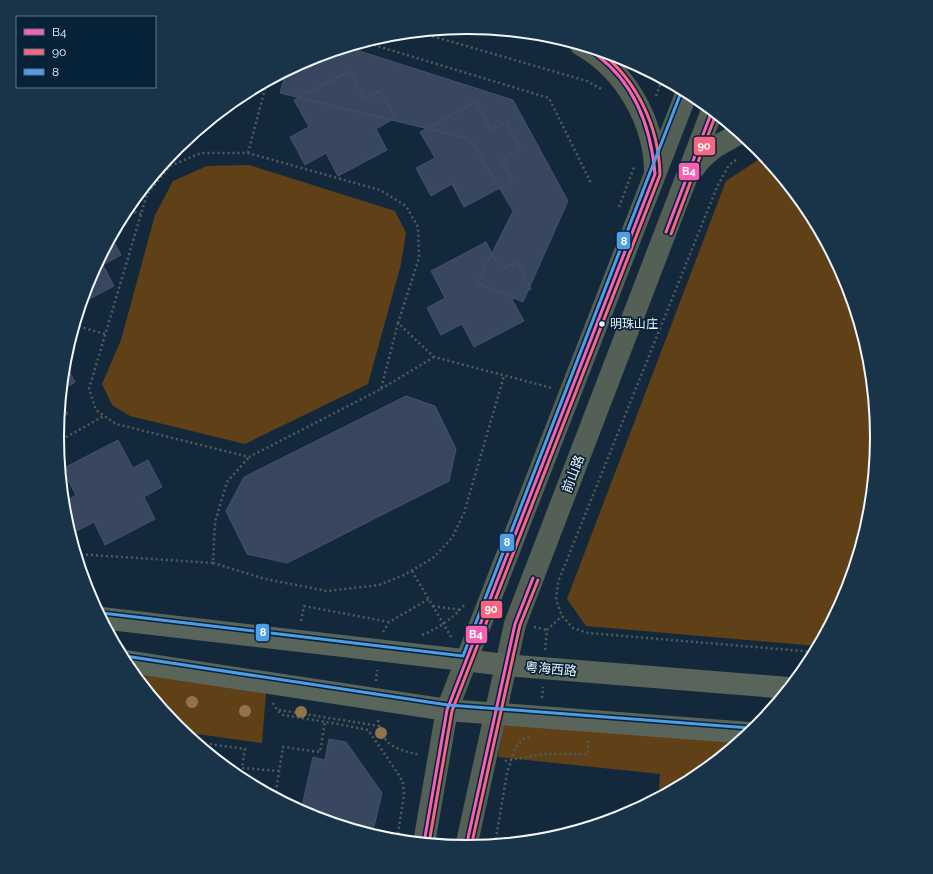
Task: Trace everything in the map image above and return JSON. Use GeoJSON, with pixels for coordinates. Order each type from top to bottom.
{"type":"FeatureCollection","features":[{"type":"Feature","properties":{"kind":"highway","name":"粤海西路"},"geometry":{"type":"LineString","coordinates":[[107,619],[466,661],[782,687]]}},
{"type":"Feature","properties":{"kind":"highway"},"geometry":{"type":"LineString","coordinates":[[132,662],[448,710],[741,731]]}},
{"type":"Feature","properties":{"kind":"main road"},"geometry":{"type":"LineString","coordinates":[[596,55],[618,75],[644,116],[652,146],[655,162],[655,174]]}},
{"type":"Feature","properties":{"kind":"main road"},"geometry":{"type":"LineString","coordinates":[[425,838],[448,710],[559,387],[655,174],[684,98]]}},
{"type":"Feature","properties":{"kind":"main road","name":"前山路"},"geometry":{"type":"LineString","coordinates":[[468,840],[515,624],[710,116]]}},
{"type":"Feature","properties":{"kind":"main road"},"geometry":{"type":"LineString","coordinates":[[684,183],[692,170],[706,154],[734,136]]}},
{"type":"Feature","properties":{"kind":"path"},"geometry":{"type":"LineString","coordinates":[[431,36],[587,81],[605,91]]}},
{"type":"Feature","properties":{"kind":"path"},"geometry":{"type":"LineString","coordinates":[[374,45],[550,98],[591,183]]}},
{"type":"Feature","properties":{"kind":"path"},"geometry":{"type":"LineString","coordinates":[[248,153],[265,88]]}},
{"type":"Feature","properties":{"kind":"path"},"geometry":{"type":"LineString","coordinates":[[249,457],[116,424],[96,410],[89,389],[147,194],[170,166],[201,153],[248,153],[380,190],[406,206],[418,227],[419,258],[398,324],[380,389]]}},
{"type":"Feature","properties":{"kind":"path"},"geometry":{"type":"LineString","coordinates":[[738,157],[729,165],[716,187],[558,582],[556,600],[562,616],[569,624],[573,628],[588,633],[808,651]]}},
{"type":"Feature","properties":{"kind":"path"},"geometry":{"type":"LineString","coordinates":[[618,211],[635,161]]}},
{"type":"Feature","properties":{"kind":"path"},"geometry":{"type":"LineString","coordinates":[[132,212],[141,214]]}},
{"type":"Feature","properties":{"kind":"path"},"geometry":{"type":"LineString","coordinates":[[398,324],[434,357],[504,376],[559,387]]}},
{"type":"Feature","properties":{"kind":"path"},"geometry":{"type":"LineString","coordinates":[[79,326],[105,334]]}},
{"type":"Feature","properties":{"kind":"path"},"geometry":{"type":"LineString","coordinates":[[213,563],[215,522],[227,482],[249,457],[380,389],[434,357]]}},
{"type":"Feature","properties":{"kind":"path"},"geometry":{"type":"LineString","coordinates":[[81,554],[213,563],[265,579],[327,591],[379,585],[404,576],[433,558],[452,538],[455,532],[464,513],[504,376]]}},
{"type":"Feature","properties":{"kind":"path"},"geometry":{"type":"LineString","coordinates":[[64,438],[104,416]]}},
{"type":"Feature","properties":{"kind":"path"},"geometry":{"type":"LineString","coordinates":[[412,571],[466,661]]}},
{"type":"Feature","properties":{"kind":"path"},"geometry":{"type":"LineString","coordinates":[[300,624],[304,606],[389,622],[429,599]]}},
{"type":"Feature","properties":{"kind":"path"},"geometry":{"type":"LineString","coordinates":[[417,637],[444,624],[468,601]]}},
{"type":"Feature","properties":{"kind":"path"},"geometry":{"type":"LineString","coordinates":[[269,699],[277,710],[283,715],[368,730],[403,783],[404,795],[398,834]]}},
{"type":"Feature","properties":{"kind":"path"},"geometry":{"type":"LineString","coordinates":[[277,710],[379,726]]}},
{"type":"Feature","properties":{"kind":"path"},"geometry":{"type":"LineString","coordinates":[[276,792],[283,747],[320,752],[325,722]]}},
{"type":"Feature","properties":{"kind":"path"},"geometry":{"type":"LineString","coordinates":[[496,839],[507,773],[515,748],[523,739],[535,736]]}},
{"type":"Feature","properties":{"kind":"path"},"geometry":{"type":"LineString","coordinates":[[503,762],[543,754],[588,754],[589,736]]}},
{"type":"Feature","properties":{"kind":"path"},"geometry":{"type":"LineString","coordinates":[[205,744],[245,750],[242,768],[279,771]]}},
{"type":"Feature","properties":{"kind":"shaded area"},"geometry":{"type":"Polygon","coordinates":[[[758,160],[786,192],[802,213],[816,236],[839,283],[856,333],[862,358],[869,411],[870,437],[869,463],[862,516],[856,541],[839,591],[812,646],[586,626],[567,599],[726,181],[758,160]]]}},
{"type":"Feature","properties":{"kind":"shaded area"},"geometry":{"type":"Polygon","coordinates":[[[249,165],[395,211],[406,233],[401,264],[368,384],[245,444],[130,416],[112,405],[102,384],[121,340],[155,215],[173,181],[207,166],[249,165]]]}},
{"type":"Feature","properties":{"kind":"shaded area"},"geometry":{"type":"Polygon","coordinates":[[[141,673],[266,693],[262,743],[194,734],[164,703],[141,673]]]}},
{"type":"Feature","properties":{"kind":"shaded area"},"geometry":{"type":"Polygon","coordinates":[[[503,721],[733,739],[712,757],[660,790],[660,774],[498,757],[503,721]]]}},
{"type":"Feature","properties":{"kind":"building"},"geometry":{"type":"Polygon","coordinates":[[[356,50],[513,100],[568,201],[523,302],[477,283],[513,211],[470,139],[280,93],[284,78],[337,55],[356,50]]]}},
{"type":"Feature","properties":{"kind":"building"},"geometry":{"type":"Polygon","coordinates":[[[350,71],[365,99],[380,91],[395,118],[376,129],[387,150],[338,176],[326,153],[305,165],[290,137],[309,127],[294,100],[350,71]]]}},
{"type":"Feature","properties":{"kind":"building"},"geometry":{"type":"Polygon","coordinates":[[[476,102],[491,130],[506,122],[521,149],[502,160],[513,181],[464,207],[452,184],[431,196],[416,168],[435,158],[420,132],[476,102]]]}},
{"type":"Feature","properties":{"kind":"building"},"geometry":{"type":"Polygon","coordinates":[[[114,241],[121,255],[103,265],[114,286],[88,300],[94,283],[114,241]]]}},
{"type":"Feature","properties":{"kind":"building"},"geometry":{"type":"Polygon","coordinates":[[[486,242],[501,270],[517,262],[531,289],[512,299],[524,321],[474,347],[462,324],[441,335],[427,308],[445,298],[431,271],[486,242]]]}},
{"type":"Feature","properties":{"kind":"building"},"geometry":{"type":"Polygon","coordinates":[[[69,371],[75,382],[67,387],[69,371]]]}},
{"type":"Feature","properties":{"kind":"building"},"geometry":{"type":"Polygon","coordinates":[[[406,396],[435,406],[456,449],[449,481],[287,563],[247,554],[226,511],[244,477],[406,396]]]}},
{"type":"Feature","properties":{"kind":"building"},"geometry":{"type":"Polygon","coordinates":[[[64,408],[68,414],[64,416],[64,408]]]}},
{"type":"Feature","properties":{"kind":"building"},"geometry":{"type":"Polygon","coordinates":[[[118,440],[133,468],[148,460],[162,487],[144,497],[155,519],[105,545],[94,522],[75,532],[68,500],[76,495],[65,475],[65,468],[118,440]]]}},
{"type":"Feature","properties":{"kind":"building"},"geometry":{"type":"Polygon","coordinates":[[[329,739],[346,742],[382,793],[374,829],[337,819],[302,805],[313,757],[325,760],[329,739]]]}},
{"type":"Feature","properties":{"kind":"transit line","name":"B4"},"geometry":{"type":"LineString","coordinates":[[425,838],[447,710],[655,174],[650,140],[632,94],[611,68],[596,55]]}},
{"type":"Feature","properties":{"kind":"transit line","name":"90"},"geometry":{"type":"LineString","coordinates":[[430,838],[452,711],[660,175],[659,157],[655,139],[643,106],[635,90],[609,60]]}},
{"type":"Feature","properties":{"kind":"transit line","name":"8"},"geometry":{"type":"LineString","coordinates":[[104,613],[463,656],[680,96]]}},
{"type":"Feature","properties":{"kind":"transit line","name":"B4"},"geometry":{"type":"LineString","coordinates":[[666,232],[710,116]]}},
{"type":"Feature","properties":{"kind":"transit line","name":"90"},"geometry":{"type":"LineString","coordinates":[[671,234],[714,119]]}},
{"type":"Feature","properties":{"kind":"transit line","name":"B4"},"geometry":{"type":"LineString","coordinates":[[468,840],[515,624],[533,578]]}},
{"type":"Feature","properties":{"kind":"transit line","name":"90"},"geometry":{"type":"LineString","coordinates":[[473,840],[520,625],[538,580]]}},
{"type":"Feature","properties":{"kind":"transit line","name":"8"},"geometry":{"type":"LineString","coordinates":[[128,656],[448,705],[745,728]]}},
{"type":"Feature","properties":{"kind":"place","name":"明珠山庄"},"geometry":{"type":"Point","coordinates":[602,324]}}]}
